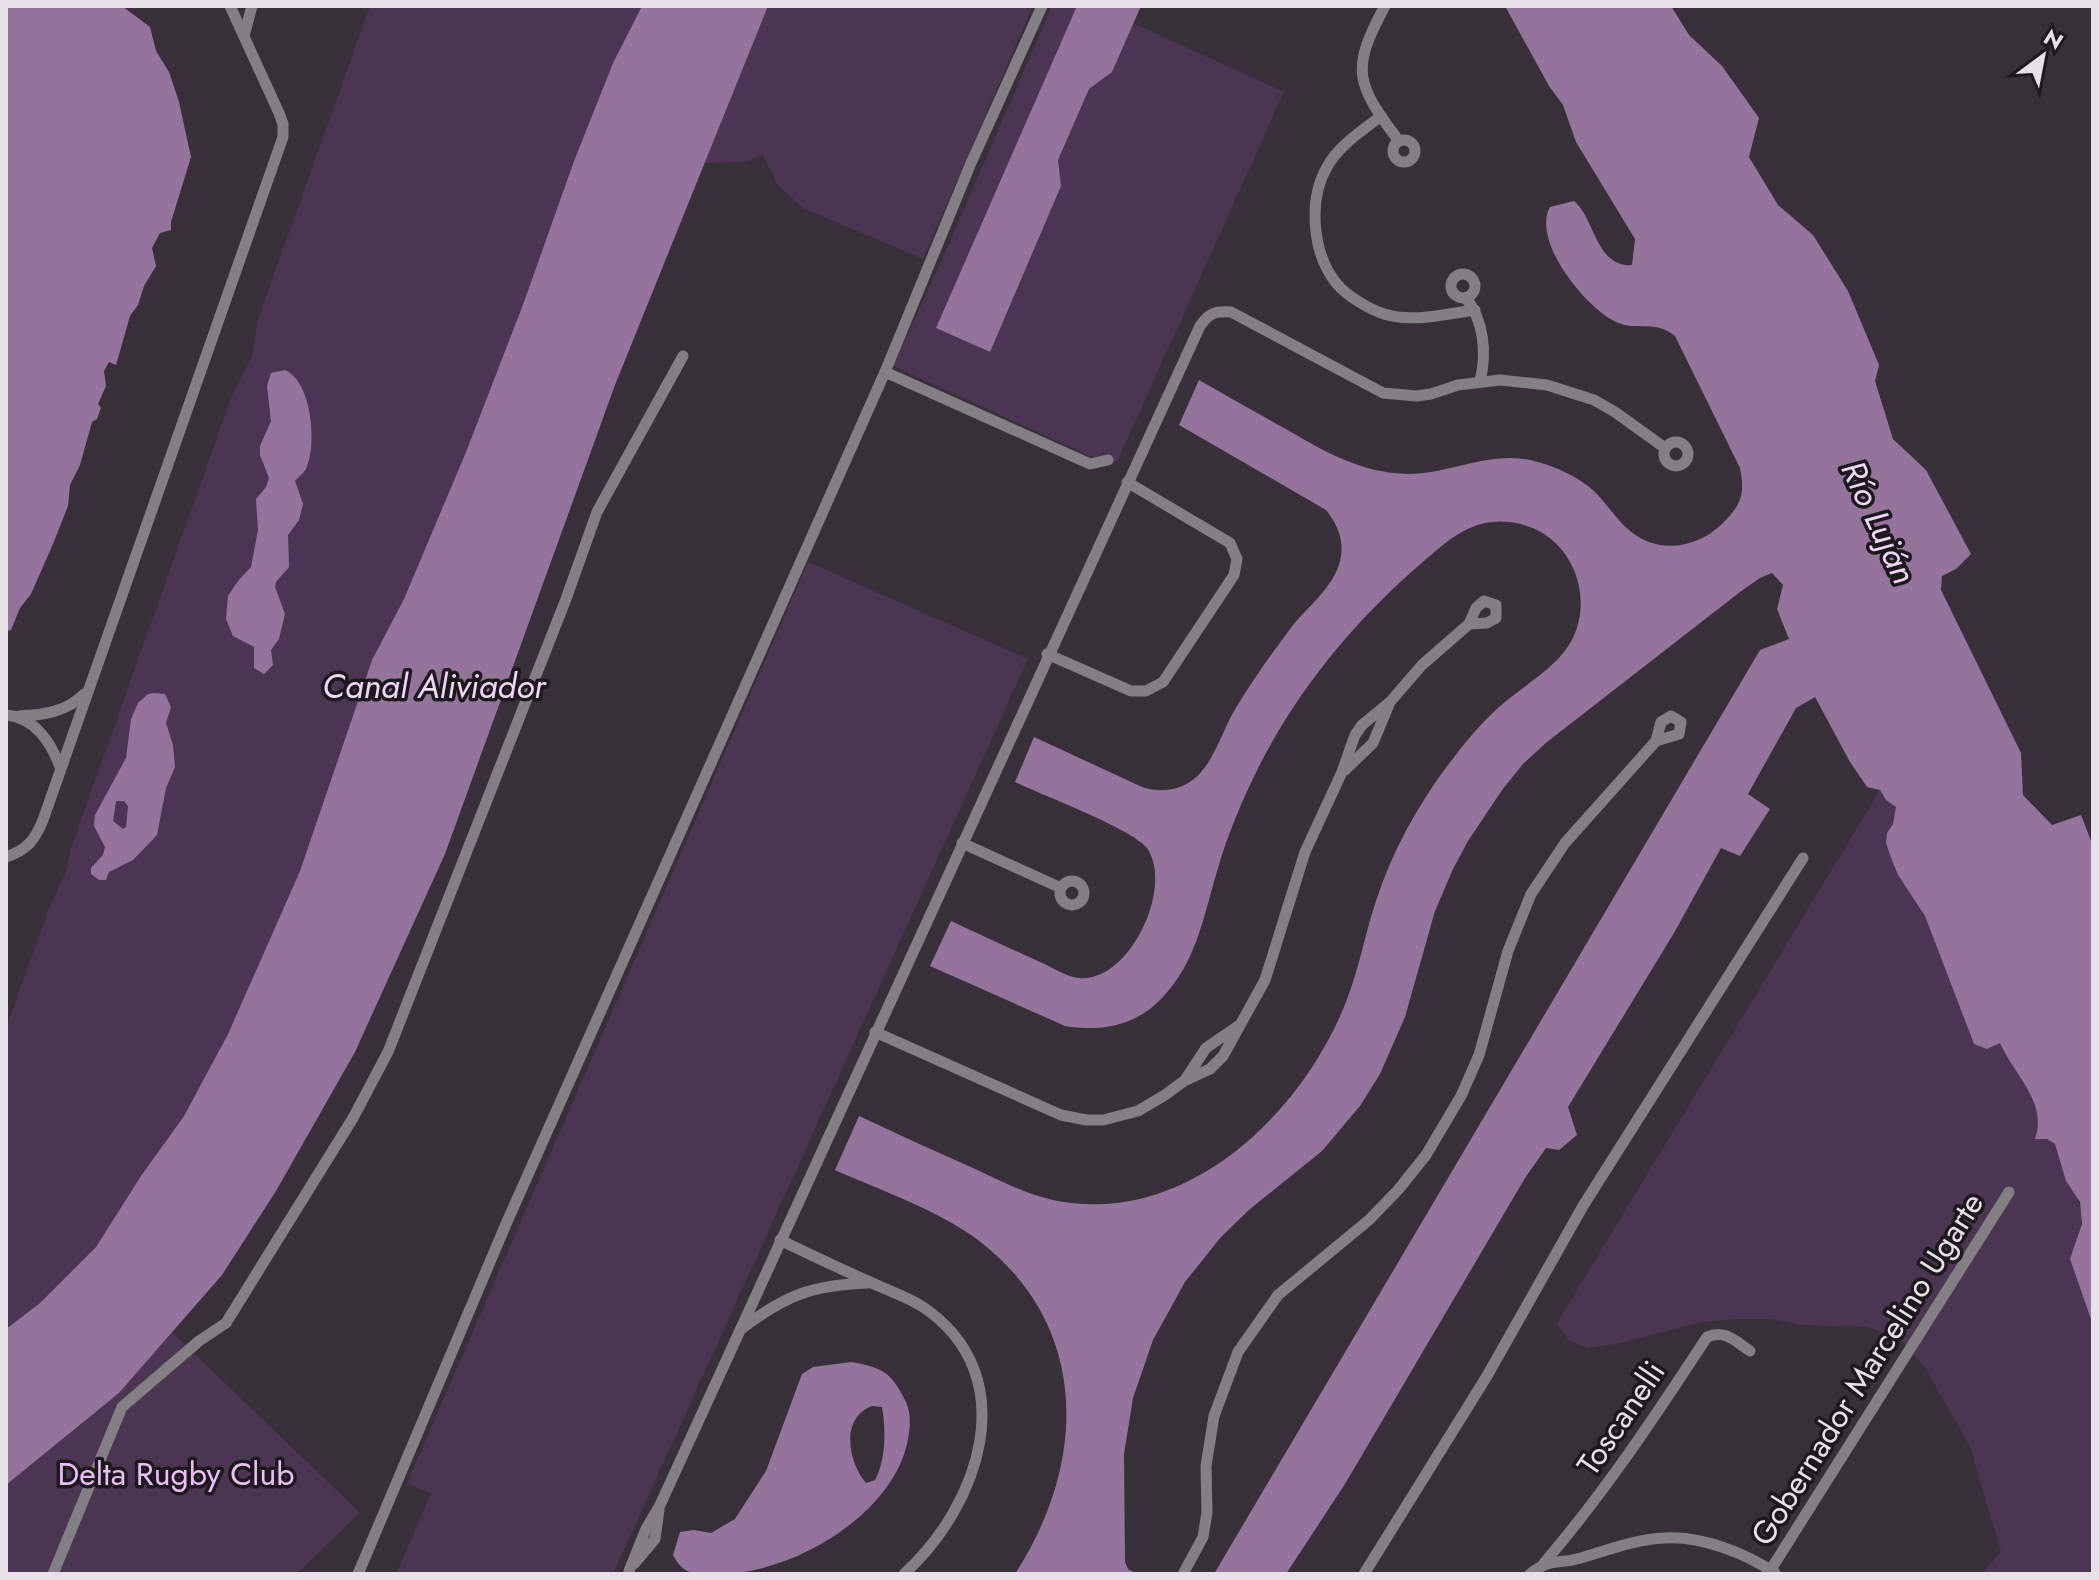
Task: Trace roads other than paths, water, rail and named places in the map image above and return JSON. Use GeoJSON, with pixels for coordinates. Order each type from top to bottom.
{"type":"FeatureCollection","features":[{"type":"Feature","properties":{"kind":"street"},"geometry":{"type":"LineString","coordinates":[[6,857],[21,852],[37,834],[283,137],[279,113],[230,6]]}},
{"type":"Feature","properties":{"kind":"street"},"geometry":{"type":"LineString","coordinates":[[244,36],[252,6]]}},
{"type":"Feature","properties":{"kind":"street"},"geometry":{"type":"LineString","coordinates":[[358,1574],[506,1224],[885,372],[971,163],[1042,6]]}},
{"type":"Feature","properties":{"kind":"street"},"geometry":{"type":"LineString","coordinates":[[1385,6],[1369,35],[1361,75],[1365,89],[1399,141]]}},
{"type":"Feature","properties":{"kind":"street"},"geometry":{"type":"LineString","coordinates":[[1381,116],[1342,148],[1327,166],[1314,207],[1316,233],[1324,262],[1337,284],[1383,313],[1417,319],[1475,310]]}},
{"type":"Feature","properties":{"kind":"street"},"geometry":{"type":"LineString","coordinates":[[1466,298],[1475,310],[1485,362],[1480,381]]}},
{"type":"Feature","properties":{"kind":"street"},"geometry":{"type":"LineString","coordinates":[[629,1572],[655,1539],[660,1505],[1047,654],[1207,316],[1216,311],[1231,312],[1383,393],[1416,396],[1480,381],[1523,381],[1569,391],[1615,412],[1665,448]]}},
{"type":"Feature","properties":{"kind":"street"},"geometry":{"type":"LineString","coordinates":[[53,1574],[122,1407],[199,1341],[226,1323],[353,1118],[388,1052],[566,599],[597,512],[683,356]]}},
{"type":"Feature","properties":{"kind":"street"},"geometry":{"type":"LineString","coordinates":[[885,372],[1090,464],[1108,460]]}},
{"type":"Feature","properties":{"kind":"street"},"geometry":{"type":"LineString","coordinates":[[1047,654],[1131,691],[1153,689],[1163,682],[1234,575],[1237,559],[1230,543],[1127,482]]}},
{"type":"Feature","properties":{"kind":"street"},"geometry":{"type":"LineString","coordinates":[[875,1032],[1047,1109],[1074,1118],[1103,1120],[1138,1111],[1184,1081],[1200,1075],[1217,1063],[1227,1050],[1265,980],[1305,852],[1342,772],[1355,735],[1362,725],[1390,702],[1422,665],[1469,624]]}},
{"type":"Feature","properties":{"kind":"street"},"geometry":{"type":"LineString","coordinates":[[12,716],[41,715],[66,708],[88,689]]}},
{"type":"Feature","properties":{"kind":"street"},"geometry":{"type":"LineString","coordinates":[[1342,772],[1373,743],[1390,702]]}},
{"type":"Feature","properties":{"kind":"street"},"geometry":{"type":"LineString","coordinates":[[12,716],[43,735],[60,767]]}},
{"type":"Feature","properties":{"kind":"street"},"geometry":{"type":"LineString","coordinates":[[1183,1574],[1203,1537],[1207,1512],[1206,1466],[1214,1416],[1238,1352],[1278,1295],[1369,1220],[1426,1155],[1461,1096],[1479,1055],[1514,931],[1531,894],[1565,843],[1656,741]]}},
{"type":"Feature","properties":{"kind":"street"},"geometry":{"type":"LineString","coordinates":[[962,843],[1061,888]]}},
{"type":"Feature","properties":{"kind":"street"},"geometry":{"type":"LineString","coordinates":[[1364,1574],[1487,1376],[1583,1206],[1803,858]]}},
{"type":"Feature","properties":{"kind":"street"},"geometry":{"type":"LineString","coordinates":[[1184,1081],[1206,1048],[1238,1026]]}},
{"type":"Feature","properties":{"kind":"street","name":"Gobernador Marcelino Ugarte"},"geometry":{"type":"LineString","coordinates":[[1772,1573],[2009,1192]]}},
{"type":"Feature","properties":{"kind":"street"},"geometry":{"type":"LineString","coordinates":[[780,1240],[924,1307],[948,1330],[971,1363],[981,1400],[982,1435],[969,1481],[941,1533],[904,1574]]}},
{"type":"Feature","properties":{"kind":"street"},"geometry":{"type":"LineString","coordinates":[[741,1329],[783,1300],[802,1292],[843,1284],[871,1283]]}},
{"type":"Feature","properties":{"kind":"street","name":"Toscanelli"},"geometry":{"type":"LineString","coordinates":[[1530,1574],[1544,1563],[1635,1448],[1707,1337],[1715,1333],[1726,1334],[1750,1351]]}},
{"type":"Feature","properties":{"kind":"street"},"geometry":{"type":"LineString","coordinates":[[1544,1563],[1578,1559],[1607,1549],[1665,1538],[1713,1544],[1772,1573]]}},
{"type":"Feature","properties":{"kind":"water"},"geometry":{"type":"Polygon","coordinates":[[[6,6],[122,6],[150,27],[156,51],[169,72],[179,102],[191,157],[171,230],[160,233],[152,248],[156,266],[130,316],[116,365],[109,362],[104,371],[106,386],[98,404],[101,408],[97,419],[92,422],[80,465],[70,485],[68,506],[31,594],[20,608],[11,630],[6,631],[6,6]]]}},
{"type":"Feature","properties":{"kind":"water","name":"Canal Aliviador"},"geometry":{"type":"Polygon","coordinates":[[[642,6],[768,6],[615,385],[445,854],[355,1052],[276,1191],[222,1275],[119,1393],[6,1485],[6,1329],[40,1303],[96,1247],[184,1116],[228,1034],[300,871],[372,660],[404,599],[466,452],[574,161],[613,63],[642,6]]]}},
{"type":"Feature","properties":{"kind":"water"},"geometry":{"type":"Polygon","coordinates":[[[1077,6],[1141,6],[1112,72],[1089,89],[1058,160],[1061,186],[990,352],[936,328],[1077,6]]]}},
{"type":"Feature","properties":{"kind":"water","name":"Río Luján"},"geometry":{"type":"Polygon","coordinates":[[[1505,6],[1671,6],[1689,35],[1722,66],[1759,118],[1749,157],[1778,205],[1813,235],[1848,291],[1879,365],[1875,381],[1893,439],[1926,470],[1971,554],[1956,569],[1942,576],[1941,590],[2021,753],[2023,795],[2052,825],[2081,815],[2093,846],[2093,1325],[2070,1259],[2082,1224],[2080,1202],[2066,1181],[2055,1144],[2047,1139],[2035,1139],[2038,1126],[2033,1101],[2000,1043],[1987,1049],[1974,1044],[1925,916],[1898,875],[1886,843],[1896,807],[1886,800],[1880,790],[1867,787],[1815,697],[1796,708],[1748,794],[1770,809],[1740,856],[1721,848],[1674,933],[1568,1107],[1577,1135],[1559,1150],[1546,1148],[1525,1178],[1345,1484],[1286,1574],[1214,1574],[1760,650],[1789,639],[1777,609],[1783,585],[1772,573],[1740,592],[1523,764],[1468,841],[1453,869],[1435,911],[1405,1017],[1380,1074],[1360,1106],[1322,1151],[1250,1209],[1221,1237],[1185,1282],[1153,1340],[1133,1398],[1124,1454],[1125,1562],[1128,1569],[1137,1574],[1015,1574],[1039,1531],[1055,1487],[1065,1442],[1066,1398],[1058,1354],[1042,1313],[1015,1274],[978,1240],[927,1210],[835,1170],[859,1116],[1012,1186],[1053,1200],[1101,1204],[1148,1197],[1191,1180],[1232,1154],[1268,1122],[1300,1085],[1326,1044],[1351,990],[1382,883],[1406,830],[1426,797],[1484,721],[1564,652],[1579,622],[1580,589],[1568,558],[1544,534],[1518,523],[1489,522],[1464,531],[1440,547],[1397,585],[1324,665],[1283,724],[1249,787],[1232,827],[1184,969],[1162,998],[1141,1015],[1105,1027],[1065,1026],[930,966],[951,921],[1074,977],[1098,975],[1115,965],[1131,948],[1143,928],[1155,883],[1154,863],[1146,847],[1137,839],[1085,812],[1015,782],[1034,737],[1142,787],[1169,790],[1188,783],[1207,765],[1234,711],[1262,667],[1293,625],[1327,587],[1337,570],[1341,540],[1326,510],[1179,425],[1199,380],[1328,452],[1374,470],[1424,473],[1502,458],[1549,465],[1588,486],[1641,539],[1666,546],[1690,543],[1713,532],[1734,510],[1740,498],[1740,468],[1675,336],[1660,328],[1624,325],[1604,314],[1577,288],[1555,255],[1546,221],[1550,207],[1574,201],[1603,251],[1611,259],[1632,265],[1635,239],[1576,142],[1563,105],[1549,86],[1505,6]]]}},
{"type":"Feature","properties":{"kind":"water"},"geometry":{"type":"Polygon","coordinates":[[[285,370],[294,376],[306,399],[311,442],[306,468],[295,481],[303,504],[299,520],[288,535],[289,567],[275,587],[285,614],[279,639],[271,650],[273,665],[264,674],[254,668],[254,647],[233,636],[226,619],[228,596],[251,567],[258,530],[256,499],[269,478],[260,455],[260,446],[271,421],[267,386],[271,373],[285,370]]]}},
{"type":"Feature","properties":{"kind":"water"},"geometry":{"type":"Polygon","coordinates":[[[148,694],[165,694],[171,707],[166,723],[173,745],[175,767],[166,788],[157,835],[133,860],[109,872],[106,880],[99,880],[91,874],[91,868],[103,855],[105,847],[94,826],[95,815],[126,758],[131,719],[138,703],[148,694]],[[116,801],[113,821],[123,829],[126,827],[128,806],[124,801],[116,801]]]}},
{"type":"Feature","properties":{"kind":"water"},"geometry":{"type":"Polygon","coordinates":[[[851,1362],[879,1369],[896,1384],[910,1418],[907,1444],[897,1471],[881,1495],[859,1517],[806,1552],[747,1571],[704,1574],[687,1571],[673,1555],[680,1532],[694,1530],[711,1533],[735,1519],[766,1471],[802,1374],[813,1367],[851,1362]],[[872,1406],[862,1412],[851,1430],[855,1464],[866,1483],[875,1480],[883,1454],[882,1407],[872,1406]]]}},
{"type":"Feature","properties":{"kind":"park label","name":"Delta Rugby Club"},"geometry":{"type":"Point","coordinates":[176,1474]}}]}
